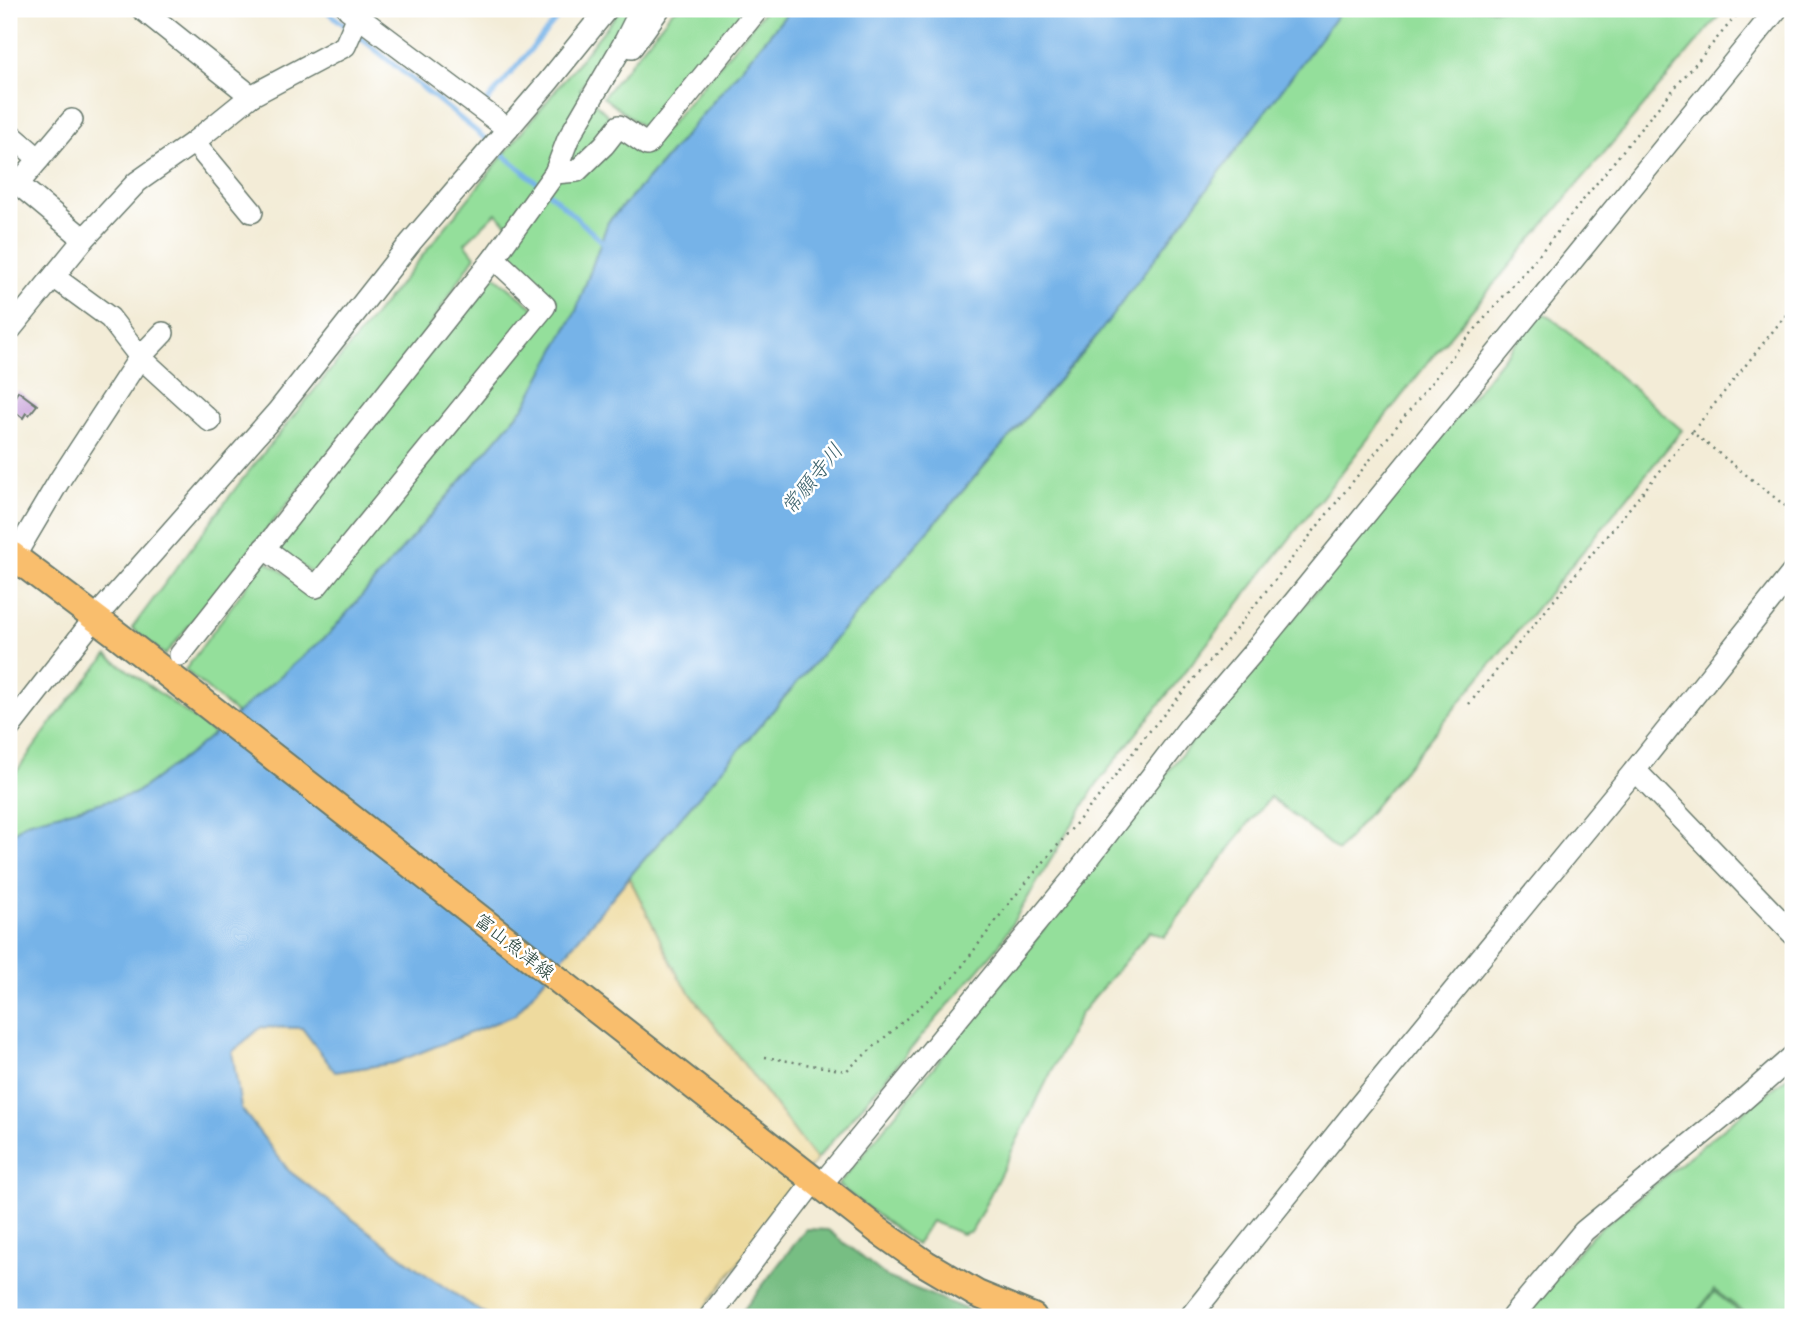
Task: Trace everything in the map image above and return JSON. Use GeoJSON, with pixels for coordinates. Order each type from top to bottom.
{"type":"FeatureCollection","features":[{"type":"Feature","properties":{"kind":"main road","name":"富山魚津線"},"geometry":{"type":"LineString","coordinates":[[12,555],[879,1231],[926,1264],[977,1294],[1033,1317]]}},
{"type":"Feature","properties":{"kind":"street"},"geometry":{"type":"LineString","coordinates":[[142,9],[251,96]]}},
{"type":"Feature","properties":{"kind":"street"},"geometry":{"type":"LineString","coordinates":[[9,729],[95,618],[278,411],[411,242],[607,9]]}},
{"type":"Feature","properties":{"kind":"street"},"geometry":{"type":"LineString","coordinates":[[180,655],[494,258],[555,173],[568,139],[641,9]]}},
{"type":"Feature","properties":{"kind":"street"},"geometry":{"type":"LineString","coordinates":[[624,43],[632,47],[659,9]]}},
{"type":"Feature","properties":{"kind":"street"},"geometry":{"type":"LineString","coordinates":[[555,173],[577,170],[604,145],[619,126],[647,145],[758,9]]}},
{"type":"Feature","properties":{"kind":"street"},"geometry":{"type":"LineString","coordinates":[[710,1317],[815,1180],[1075,876],[1190,726],[1256,649],[1777,9]]}},
{"type":"Feature","properties":{"kind":"street"},"geometry":{"type":"LineString","coordinates":[[9,331],[84,239],[136,182],[194,142],[251,96],[345,46],[353,12],[508,129]]}},
{"type":"Feature","properties":{"kind":"street"},"geometry":{"type":"LineString","coordinates":[[72,120],[18,184],[84,239]]}},
{"type":"Feature","properties":{"kind":"street"},"geometry":{"type":"LineString","coordinates":[[9,133],[39,159]]}},
{"type":"Feature","properties":{"kind":"street"},"geometry":{"type":"LineString","coordinates":[[194,142],[252,212]]}},
{"type":"Feature","properties":{"kind":"street"},"geometry":{"type":"LineString","coordinates":[[264,548],[316,587],[545,306],[494,258]]}},
{"type":"Feature","properties":{"kind":"street"},"geometry":{"type":"LineString","coordinates":[[54,277],[110,317],[139,357],[210,421]]}},
{"type":"Feature","properties":{"kind":"street"},"geometry":{"type":"LineString","coordinates":[[12,555],[139,357],[163,333]]}},
{"type":"Feature","properties":{"kind":"street"},"geometry":{"type":"LineString","coordinates":[[1191,1317],[1793,572]]}},
{"type":"Feature","properties":{"kind":"street"},"geometry":{"type":"LineString","coordinates":[[1635,770],[1793,934]]}},
{"type":"Feature","properties":{"kind":"street"},"geometry":{"type":"LineString","coordinates":[[1512,1317],[1584,1231],[1733,1109],[1793,1056]]}},
{"type":"Feature","properties":{"kind":"path"},"geometry":{"type":"LineString","coordinates":[[765,1057],[846,1071],[954,977],[1010,902],[1100,796],[1454,354],[1742,9]]}},
{"type":"Feature","properties":{"kind":"path"},"geometry":{"type":"LineString","coordinates":[[1469,704],[1793,306]]}},
{"type":"Feature","properties":{"kind":"path"},"geometry":{"type":"LineString","coordinates":[[1692,432],[1793,512]]}},
{"type":"Feature","properties":{"kind":"green space"},"geometry":{"type":"Polygon","coordinates":[[[621,9],[632,9],[624,26],[580,89],[647,152],[766,9],[791,9],[660,165],[608,222],[576,311],[525,406],[329,634],[237,714],[185,670],[265,560],[319,596],[557,300],[506,256],[519,235],[496,213],[465,243],[475,256],[420,341],[165,655],[132,628],[241,481],[621,9]]]}},
{"type":"Feature","properties":{"kind":"green space"},"geometry":{"type":"Polygon","coordinates":[[[674,9],[747,9],[647,130],[603,97],[674,9]]]}},
{"type":"Feature","properties":{"kind":"green space"},"geometry":{"type":"Polygon","coordinates":[[[1342,9],[1725,9],[1430,360],[1096,785],[998,947],[816,1160],[679,978],[629,877],[1092,342],[1342,9]]]}},
{"type":"Feature","properties":{"kind":"green space"},"geometry":{"type":"Polygon","coordinates":[[[493,275],[535,309],[317,577],[273,546],[493,275]]]}},
{"type":"Feature","properties":{"kind":"green space"},"geometry":{"type":"Polygon","coordinates":[[[1540,311],[1559,324],[1682,430],[1338,851],[1270,797],[1164,937],[1150,931],[1080,1014],[972,1231],[962,1234],[931,1221],[916,1245],[838,1185],[995,991],[1140,805],[1408,479],[1540,311]]]}},
{"type":"Feature","properties":{"kind":"green space"},"geometry":{"type":"Polygon","coordinates":[[[107,655],[214,733],[134,794],[27,822],[9,836],[9,782],[55,718],[107,655]]]}},
{"type":"Feature","properties":{"kind":"green space"},"geometry":{"type":"Polygon","coordinates":[[[1793,1072],[1793,1304],[1780,1317],[1751,1317],[1714,1290],[1693,1317],[1521,1317],[1591,1236],[1793,1072]]]}},
{"type":"Feature","properties":{"kind":"green space"},"geometry":{"type":"Polygon","coordinates":[[[806,1229],[828,1230],[887,1277],[985,1317],[738,1317],[806,1229]]]}},
{"type":"Feature","properties":{"kind":"green space"},"geometry":{"type":"Polygon","coordinates":[[[1714,1292],[1747,1317],[1695,1317],[1714,1292]]]}},
{"type":"Feature","properties":{"kind":"sand"},"geometry":{"type":"Polygon","coordinates":[[[629,877],[679,978],[816,1160],[698,1317],[489,1317],[422,1272],[289,1171],[241,1108],[232,1052],[261,1027],[302,1028],[336,1072],[394,1063],[515,1015],[629,877]]]}},
{"type":"Feature","properties":{"kind":"water","name":"常願寺川"},"geometry":{"type":"Polygon","coordinates":[[[791,9],[1342,9],[1099,333],[629,877],[515,1015],[394,1063],[335,1072],[302,1028],[261,1027],[232,1052],[241,1108],[289,1171],[422,1272],[489,1317],[9,1317],[9,836],[27,822],[134,794],[192,752],[329,634],[525,406],[576,311],[608,222],[660,165],[791,9]]]}},
{"type":"Feature","properties":{"kind":"building"},"geometry":{"type":"Polygon","coordinates":[[[18,391],[37,405],[23,418],[9,407],[18,391]]]}},
{"type":"Feature","properties":{"kind":"waterway"},"geometry":{"type":"LineString","coordinates":[[324,9],[347,27]]}},
{"type":"Feature","properties":{"kind":"waterway"},"geometry":{"type":"LineString","coordinates":[[484,105],[565,9]]}},
{"type":"Feature","properties":{"kind":"waterway"},"geometry":{"type":"LineString","coordinates":[[357,35],[491,143]]}},
{"type":"Feature","properties":{"kind":"waterway"},"geometry":{"type":"LineString","coordinates":[[498,150],[541,186]]}},
{"type":"Feature","properties":{"kind":"waterway"},"geometry":{"type":"LineString","coordinates":[[549,193],[606,245]]}}]}
